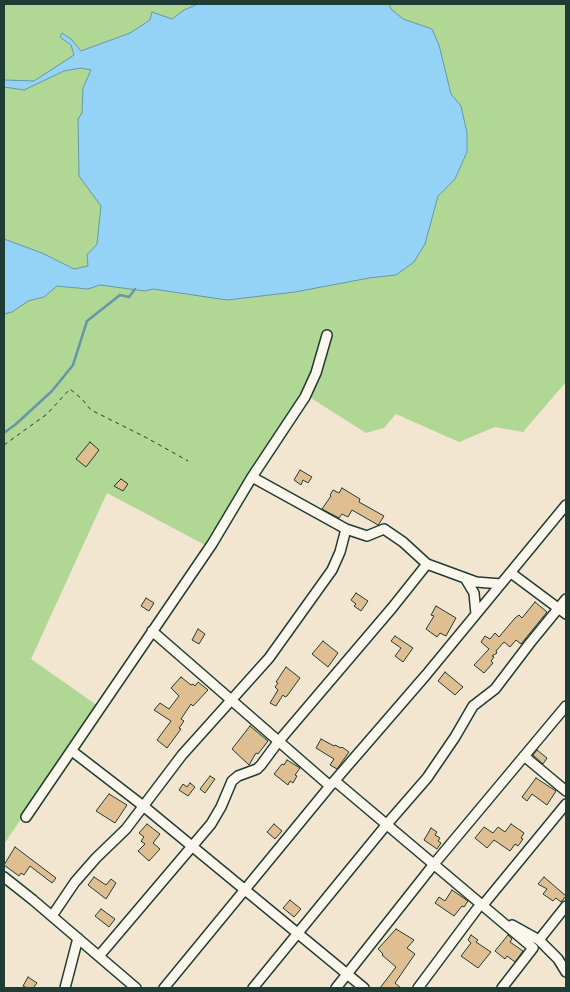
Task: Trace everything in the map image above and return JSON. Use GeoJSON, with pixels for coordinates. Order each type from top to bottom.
{"type":"FeatureCollection","features":[{"type":"Feature","properties":{"kind":"street"},"geometry":{"type":"LineString","coordinates":[[26,817],[212,544],[252,476],[305,397],[316,373],[327,335]]}},
{"type":"Feature","properties":{"kind":"street"},"geometry":{"type":"LineString","coordinates":[[252,476],[346,529],[368,536],[384,529],[403,542],[427,564],[476,582],[501,584]]}},
{"type":"Feature","properties":{"kind":"street"},"geometry":{"type":"LineString","coordinates":[[164,988],[566,505]]}},
{"type":"Feature","properties":{"kind":"street"},"geometry":{"type":"LineString","coordinates":[[52,916],[75,882],[96,858],[126,829],[142,805],[182,755],[269,658],[332,570],[340,552],[346,529]]}},
{"type":"Feature","properties":{"kind":"street"},"geometry":{"type":"LineString","coordinates":[[99,956],[211,824],[221,808],[232,781],[238,776],[257,769],[427,564]]}},
{"type":"Feature","properties":{"kind":"street"},"geometry":{"type":"LineString","coordinates":[[511,572],[566,614]]}},
{"type":"Feature","properties":{"kind":"street"},"geometry":{"type":"LineString","coordinates":[[465,578],[474,593],[476,614]]}},
{"type":"Feature","properties":{"kind":"street"},"geometry":{"type":"LineString","coordinates":[[253,988],[427,778],[455,737],[472,706],[494,689],[566,599]]}},
{"type":"Feature","properties":{"kind":"street"},"geometry":{"type":"LineString","coordinates":[[152,631],[278,742],[387,824],[533,948],[502,988]]}},
{"type":"Feature","properties":{"kind":"street"},"geometry":{"type":"LineString","coordinates":[[336,988],[434,864],[566,706]]}},
{"type":"Feature","properties":{"kind":"street"},"geometry":{"type":"LineString","coordinates":[[72,751],[142,805],[364,988]]}},
{"type":"Feature","properties":{"kind":"street"},"geometry":{"type":"LineString","coordinates":[[524,756],[566,791]]}},
{"type":"Feature","properties":{"kind":"street"},"geometry":{"type":"LineString","coordinates":[[418,988],[480,907],[566,804]]}},
{"type":"Feature","properties":{"kind":"street"},"geometry":{"type":"LineString","coordinates":[[434,864],[467,886],[480,907],[539,940],[558,959],[566,972]]}},
{"type":"Feature","properties":{"kind":"street"},"geometry":{"type":"LineString","coordinates":[[4,877],[136,988]]}},
{"type":"Feature","properties":{"kind":"street"},"geometry":{"type":"LineString","coordinates":[[539,940],[566,906]]}},
{"type":"Feature","properties":{"kind":"street"},"geometry":{"type":"LineString","coordinates":[[65,988],[78,938]]}},
{"type":"Feature","properties":{"kind":"path"},"geometry":{"type":"LineString","coordinates":[[4,445],[47,414],[70,389],[91,410],[188,461]]}},
{"type":"Feature","properties":{"kind":"green space"},"geometry":{"type":"Polygon","coordinates":[[[4,4],[566,4],[566,382],[523,432],[495,427],[459,442],[396,414],[384,428],[366,433],[303,393],[205,545],[107,493],[31,659],[98,706],[4,844],[4,4]]]}},
{"type":"Feature","properties":{"kind":"water"},"geometry":{"type":"Polygon","coordinates":[[[198,4],[389,4],[391,9],[403,19],[432,29],[439,45],[451,94],[461,106],[467,133],[467,152],[455,179],[438,196],[425,244],[414,262],[396,275],[369,278],[295,292],[227,300],[153,289],[145,291],[100,285],[88,289],[57,286],[44,297],[28,301],[12,312],[4,314],[4,239],[42,253],[74,269],[88,266],[87,255],[97,244],[101,206],[79,176],[78,119],[82,113],[83,88],[91,70],[81,68],[64,71],[24,90],[4,87],[4,80],[34,81],[74,55],[71,45],[60,37],[62,33],[71,39],[81,51],[130,33],[150,20],[152,12],[172,19],[184,10],[198,4]]]}},
{"type":"Feature","properties":{"kind":"building"},"geometry":{"type":"Polygon","coordinates":[[[90,442],[99,450],[86,467],[76,459],[90,442]]]}},
{"type":"Feature","properties":{"kind":"building"},"geometry":{"type":"Polygon","coordinates":[[[300,470],[312,477],[308,483],[303,480],[301,485],[294,480],[300,470]]]}},
{"type":"Feature","properties":{"kind":"building"},"geometry":{"type":"Polygon","coordinates":[[[121,479],[128,484],[123,491],[114,486],[121,479]]]}},
{"type":"Feature","properties":{"kind":"building"},"geometry":{"type":"Polygon","coordinates":[[[342,488],[360,499],[359,502],[384,516],[378,525],[352,510],[348,517],[342,514],[339,518],[322,509],[333,490],[339,493],[342,488]]]}},
{"type":"Feature","properties":{"kind":"building"},"geometry":{"type":"Polygon","coordinates":[[[356,593],[368,601],[361,611],[354,606],[356,604],[351,600],[356,593]]]}},
{"type":"Feature","properties":{"kind":"building"},"geometry":{"type":"Polygon","coordinates":[[[146,598],[154,603],[149,611],[141,606],[146,598]]]}},
{"type":"Feature","properties":{"kind":"building"},"geometry":{"type":"Polygon","coordinates":[[[535,602],[547,612],[521,644],[516,640],[510,647],[504,642],[496,651],[497,653],[492,656],[494,657],[491,661],[493,663],[484,673],[474,665],[489,649],[481,642],[485,636],[490,639],[495,633],[499,637],[515,618],[519,615],[522,618],[535,602]]]}},
{"type":"Feature","properties":{"kind":"building"},"geometry":{"type":"Polygon","coordinates":[[[436,606],[456,618],[446,636],[440,633],[437,637],[426,629],[434,616],[431,615],[436,606]]]}},
{"type":"Feature","properties":{"kind":"building"},"geometry":{"type":"Polygon","coordinates":[[[198,629],[205,634],[199,644],[192,640],[198,629]]]}},
{"type":"Feature","properties":{"kind":"building"},"geometry":{"type":"Polygon","coordinates":[[[395,636],[413,648],[403,662],[395,656],[401,648],[391,641],[395,636]]]}},
{"type":"Feature","properties":{"kind":"building"},"geometry":{"type":"Polygon","coordinates":[[[323,641],[338,653],[328,667],[312,654],[323,641]]]}},
{"type":"Feature","properties":{"kind":"building"},"geometry":{"type":"Polygon","coordinates":[[[286,667],[300,678],[287,696],[283,695],[276,706],[270,703],[278,690],[275,687],[278,683],[276,682],[286,667]]]}},
{"type":"Feature","properties":{"kind":"building"},"geometry":{"type":"Polygon","coordinates":[[[445,672],[463,687],[455,695],[438,681],[445,672]]]}},
{"type":"Feature","properties":{"kind":"building"},"geometry":{"type":"Polygon","coordinates":[[[181,677],[191,685],[195,686],[198,682],[208,690],[193,706],[191,704],[181,719],[184,721],[179,728],[181,729],[167,748],[157,740],[171,721],[154,710],[160,703],[169,709],[179,696],[171,688],[181,677]]]}},
{"type":"Feature","properties":{"kind":"building"},"geometry":{"type":"Polygon","coordinates":[[[250,726],[268,741],[258,754],[256,753],[249,765],[232,749],[250,726]]]}},
{"type":"Feature","properties":{"kind":"building"},"geometry":{"type":"Polygon","coordinates":[[[321,739],[334,746],[342,747],[349,752],[337,769],[330,765],[334,759],[316,748],[321,739]]]}},
{"type":"Feature","properties":{"kind":"building"},"geometry":{"type":"Polygon","coordinates":[[[537,750],[547,758],[543,764],[533,755],[537,750]]]}},
{"type":"Feature","properties":{"kind":"building"},"geometry":{"type":"Polygon","coordinates":[[[287,760],[300,768],[295,775],[297,776],[293,783],[290,781],[288,785],[274,774],[287,760]]]}},
{"type":"Feature","properties":{"kind":"building"},"geometry":{"type":"Polygon","coordinates":[[[210,776],[215,779],[205,793],[200,789],[210,776]]]}},
{"type":"Feature","properties":{"kind":"building"},"geometry":{"type":"Polygon","coordinates":[[[536,778],[556,791],[547,805],[532,794],[527,801],[522,797],[536,778]]]}},
{"type":"Feature","properties":{"kind":"building"},"geometry":{"type":"Polygon","coordinates":[[[190,783],[195,787],[188,796],[179,790],[183,784],[187,787],[190,783]]]}},
{"type":"Feature","properties":{"kind":"building"},"geometry":{"type":"Polygon","coordinates":[[[109,794],[127,805],[115,823],[96,811],[109,794]]]}},
{"type":"Feature","properties":{"kind":"building"},"geometry":{"type":"Polygon","coordinates":[[[147,824],[160,834],[153,843],[160,849],[149,861],[138,851],[145,844],[141,841],[144,837],[139,833],[147,824]]]}},
{"type":"Feature","properties":{"kind":"building"},"geometry":{"type":"Polygon","coordinates":[[[274,824],[282,831],[275,839],[267,832],[274,824]]]}},
{"type":"Feature","properties":{"kind":"building"},"geometry":{"type":"Polygon","coordinates":[[[511,824],[524,833],[521,838],[523,839],[518,846],[515,844],[510,851],[494,840],[487,848],[475,838],[484,827],[493,833],[498,827],[505,832],[511,824]]]}},
{"type":"Feature","properties":{"kind":"building"},"geometry":{"type":"Polygon","coordinates":[[[431,828],[437,832],[435,835],[440,838],[438,841],[441,843],[437,849],[424,840],[431,828]]]}},
{"type":"Feature","properties":{"kind":"building"},"geometry":{"type":"Polygon","coordinates":[[[15,847],[56,878],[52,883],[30,866],[24,875],[21,873],[19,876],[4,865],[15,847]]]}},
{"type":"Feature","properties":{"kind":"building"},"geometry":{"type":"Polygon","coordinates":[[[94,877],[106,885],[111,879],[116,883],[106,899],[88,885],[94,877]]]}},
{"type":"Feature","properties":{"kind":"building"},"geometry":{"type":"Polygon","coordinates":[[[544,877],[566,896],[561,902],[556,898],[553,901],[543,894],[547,889],[538,884],[544,877]]]}},
{"type":"Feature","properties":{"kind":"building"},"geometry":{"type":"Polygon","coordinates":[[[452,890],[468,901],[454,916],[435,903],[439,897],[445,901],[452,890]]]}},
{"type":"Feature","properties":{"kind":"building"},"geometry":{"type":"Polygon","coordinates":[[[290,900],[301,909],[294,917],[283,908],[290,900]]]}},
{"type":"Feature","properties":{"kind":"building"},"geometry":{"type":"Polygon","coordinates":[[[101,909],[115,919],[109,927],[95,916],[101,909]]]}},
{"type":"Feature","properties":{"kind":"building"},"geometry":{"type":"Polygon","coordinates":[[[396,929],[414,940],[407,948],[415,954],[395,983],[401,988],[380,988],[396,967],[378,949],[396,929]]]}},
{"type":"Feature","properties":{"kind":"building"},"geometry":{"type":"Polygon","coordinates":[[[471,935],[478,940],[476,942],[491,952],[478,968],[461,956],[471,943],[468,940],[471,935]]]}},
{"type":"Feature","properties":{"kind":"building"},"geometry":{"type":"Polygon","coordinates":[[[508,935],[512,939],[510,942],[523,951],[515,962],[507,956],[505,959],[495,951],[508,935]]]}},
{"type":"Feature","properties":{"kind":"building"},"geometry":{"type":"Polygon","coordinates":[[[28,977],[37,983],[33,988],[23,986],[28,977]]]}},
{"type":"Feature","properties":{"kind":"waterway"},"geometry":{"type":"LineString","coordinates":[[4,433],[52,391],[73,365],[87,321],[120,295],[129,297],[135,289]]}}]}
